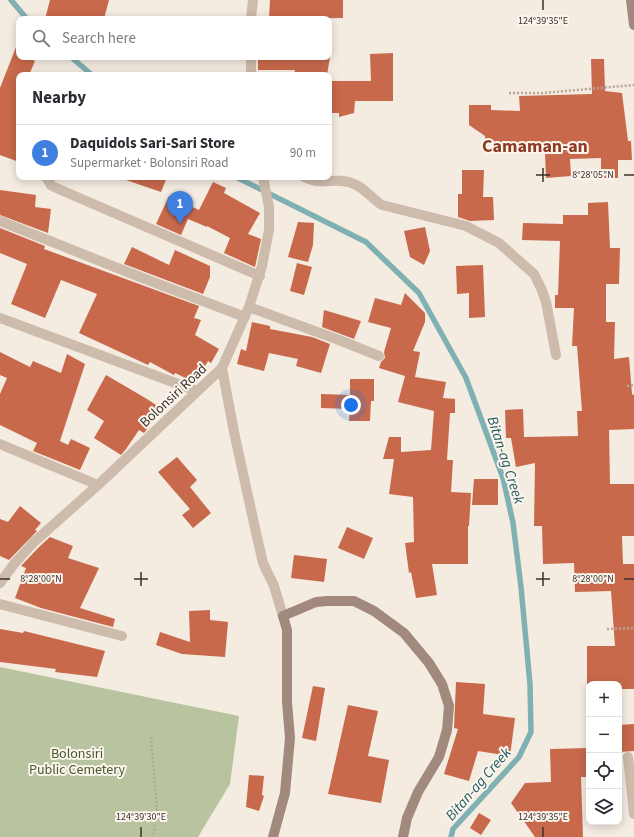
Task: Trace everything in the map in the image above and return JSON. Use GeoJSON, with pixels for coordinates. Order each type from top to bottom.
{"type":"FeatureCollection","features":[{"type":"Feature","properties":{"kind":"main road"},"geometry":{"type":"LineString","coordinates":[[631,0],[634,25]]}},
{"type":"Feature","properties":{"kind":"main road"},"geometry":{"type":"LineString","coordinates":[[273,837],[285,794],[290,738],[287,702],[287,630],[284,616],[316,602],[327,601],[354,601],[374,611],[404,633],[429,663],[442,684],[449,706],[449,720],[439,757],[418,792],[407,818],[403,837]]}},
{"type":"Feature","properties":{"kind":"street"},"geometry":{"type":"LineString","coordinates":[[251,16],[253,0]]}},
{"type":"Feature","properties":{"kind":"street"},"geometry":{"type":"LineString","coordinates":[[251,60],[251,72]]}},
{"type":"Feature","properties":{"kind":"street"},"geometry":{"type":"LineString","coordinates":[[48,180],[51,185],[60,190],[260,276]]}},
{"type":"Feature","properties":{"kind":"street","name":"Bolonsiri Road"},"geometry":{"type":"LineString","coordinates":[[0,583],[14,564],[34,542],[98,485],[222,368],[245,317],[260,276],[269,230],[269,207],[264,180]]}},
{"type":"Feature","properties":{"kind":"street"},"geometry":{"type":"LineString","coordinates":[[312,180],[346,181],[355,184],[382,205],[466,226],[499,242],[534,274],[546,302],[556,355]]}},
{"type":"Feature","properties":{"kind":"street"},"geometry":{"type":"LineString","coordinates":[[0,221],[245,317]]}},
{"type":"Feature","properties":{"kind":"street"},"geometry":{"type":"LineString","coordinates":[[249,307],[332,337],[379,356]]}},
{"type":"Feature","properties":{"kind":"street"},"geometry":{"type":"LineString","coordinates":[[0,318],[197,391]]}},
{"type":"Feature","properties":{"kind":"street"},"geometry":{"type":"LineString","coordinates":[[222,368],[254,528],[264,563],[274,586],[284,616]]}},
{"type":"Feature","properties":{"kind":"street"},"geometry":{"type":"LineString","coordinates":[[0,444],[98,485]]}},
{"type":"Feature","properties":{"kind":"street"},"geometry":{"type":"LineString","coordinates":[[0,604],[122,636]]}},
{"type":"Feature","properties":{"kind":"street"},"geometry":{"type":"LineString","coordinates":[[628,757],[634,814]]}},
{"type":"Feature","properties":{"kind":"path"},"geometry":{"type":"LineString","coordinates":[[508,93],[542,93],[634,85]]}},
{"type":"Feature","properties":{"kind":"path"},"geometry":{"type":"LineString","coordinates":[[627,386],[634,385]]}},
{"type":"Feature","properties":{"kind":"path"},"geometry":{"type":"LineString","coordinates":[[607,629],[634,628]]}},
{"type":"Feature","properties":{"kind":"path"},"geometry":{"type":"LineString","coordinates":[[151,737],[157,812],[152,837]]}},
{"type":"Feature","properties":{"kind":"green space","name":"Bolonsiri Public Cemetery"},"geometry":{"type":"Polygon","coordinates":[[[0,667],[239,716],[230,784],[198,837],[0,837],[0,667]]]}},
{"type":"Feature","properties":{"kind":"building"},"geometry":{"type":"Polygon","coordinates":[[[50,0],[109,0],[105,16],[46,16],[50,0]]]}},
{"type":"Feature","properties":{"kind":"building"},"geometry":{"type":"Polygon","coordinates":[[[270,0],[343,0],[343,18],[332,18],[332,16],[269,16],[270,0]]]}},
{"type":"Feature","properties":{"kind":"building"},"geometry":{"type":"Polygon","coordinates":[[[16,47],[16,60],[35,61],[30,72],[16,72],[16,161],[0,155],[0,88],[16,47]]]}},
{"type":"Feature","properties":{"kind":"building"},"geometry":{"type":"Polygon","coordinates":[[[393,53],[393,101],[355,101],[354,113],[339,117],[339,113],[332,113],[332,81],[371,81],[370,54],[393,53]]]}},
{"type":"Feature","properties":{"kind":"building"},"geometry":{"type":"Polygon","coordinates":[[[591,59],[604,59],[605,91],[622,93],[628,141],[631,141],[632,160],[618,160],[618,178],[601,178],[601,158],[570,159],[571,176],[546,178],[545,153],[522,154],[521,152],[499,152],[499,142],[485,142],[485,136],[469,125],[469,105],[491,105],[491,110],[520,111],[519,96],[592,94],[591,59]]]}},
{"type":"Feature","properties":{"kind":"building"},"geometry":{"type":"Polygon","coordinates":[[[258,60],[330,60],[328,72],[258,70],[258,60]]]}},
{"type":"Feature","properties":{"kind":"building"},"geometry":{"type":"Polygon","coordinates":[[[462,170],[484,170],[483,197],[493,197],[494,220],[470,221],[458,217],[458,194],[462,194],[462,170]]]}},
{"type":"Feature","properties":{"kind":"building"},"geometry":{"type":"Polygon","coordinates":[[[126,180],[166,180],[161,192],[126,180]]]}},
{"type":"Feature","properties":{"kind":"building"},"geometry":{"type":"Polygon","coordinates":[[[213,182],[226,188],[224,193],[260,213],[248,234],[261,239],[255,267],[224,253],[230,238],[207,226],[188,219],[181,235],[156,224],[169,196],[199,210],[213,182]]]}},
{"type":"Feature","properties":{"kind":"building"},"geometry":{"type":"Polygon","coordinates":[[[0,190],[36,195],[35,207],[51,209],[48,233],[0,215],[0,190]]]}},
{"type":"Feature","properties":{"kind":"building"},"geometry":{"type":"Polygon","coordinates":[[[608,202],[610,248],[620,248],[619,284],[606,284],[606,322],[615,322],[614,359],[629,357],[632,394],[634,395],[634,429],[609,430],[610,484],[634,484],[634,536],[622,536],[623,564],[634,564],[634,689],[622,689],[622,681],[587,681],[587,646],[615,646],[611,591],[575,592],[574,563],[543,564],[542,526],[534,526],[535,463],[516,467],[511,438],[506,438],[505,410],[523,409],[524,437],[578,436],[577,411],[582,411],[577,346],[572,346],[574,308],[555,308],[555,295],[558,295],[560,241],[522,240],[523,223],[563,224],[563,215],[588,215],[588,203],[608,202]]]}},
{"type":"Feature","properties":{"kind":"building"},"geometry":{"type":"Polygon","coordinates":[[[298,222],[314,223],[313,245],[308,262],[288,257],[298,222]]]}},
{"type":"Feature","properties":{"kind":"building"},"geometry":{"type":"Polygon","coordinates":[[[425,227],[430,251],[424,265],[410,257],[404,231],[425,227]]]}},
{"type":"Feature","properties":{"kind":"building"},"geometry":{"type":"Polygon","coordinates":[[[0,228],[45,246],[44,249],[199,306],[194,318],[201,320],[195,335],[219,349],[211,363],[208,361],[196,383],[175,373],[174,375],[150,362],[148,365],[79,333],[97,294],[61,280],[45,318],[11,304],[27,264],[0,253],[0,228]]]}},
{"type":"Feature","properties":{"kind":"building"},"geometry":{"type":"Polygon","coordinates":[[[132,247],[169,265],[175,250],[210,266],[210,277],[203,294],[124,264],[132,247]]]}},
{"type":"Feature","properties":{"kind":"building"},"geometry":{"type":"Polygon","coordinates":[[[297,263],[312,267],[304,295],[290,291],[297,263]]]}},
{"type":"Feature","properties":{"kind":"building"},"geometry":{"type":"Polygon","coordinates":[[[483,265],[485,317],[469,318],[469,293],[457,294],[456,266],[483,265]]]}},
{"type":"Feature","properties":{"kind":"building"},"geometry":{"type":"Polygon","coordinates":[[[405,293],[425,313],[425,322],[413,351],[420,352],[415,377],[446,382],[443,398],[455,399],[455,413],[450,413],[447,460],[453,460],[451,492],[471,493],[468,526],[468,564],[432,564],[437,595],[416,598],[411,572],[409,573],[405,543],[414,542],[413,497],[389,494],[394,459],[383,459],[389,437],[401,437],[401,452],[431,450],[434,411],[398,402],[405,376],[379,368],[381,362],[385,358],[384,352],[391,328],[368,322],[375,298],[401,305],[405,293]]]}},
{"type":"Feature","properties":{"kind":"building"},"geometry":{"type":"Polygon","coordinates":[[[324,310],[361,321],[354,339],[322,327],[324,310]]]}},
{"type":"Feature","properties":{"kind":"building"},"geometry":{"type":"Polygon","coordinates":[[[252,322],[270,326],[270,329],[312,337],[330,344],[321,373],[296,366],[298,359],[269,353],[264,371],[237,364],[241,349],[246,351],[252,322]]]}},
{"type":"Feature","properties":{"kind":"building"},"geometry":{"type":"Polygon","coordinates":[[[0,352],[30,367],[33,361],[61,373],[67,354],[85,364],[60,441],[68,445],[71,439],[90,448],[80,470],[33,451],[37,443],[0,425],[0,394],[7,378],[0,375],[0,352]]]}},
{"type":"Feature","properties":{"kind":"building"},"geometry":{"type":"Polygon","coordinates":[[[106,375],[162,409],[144,433],[139,430],[121,455],[94,438],[104,421],[87,410],[106,375]]]}},
{"type":"Feature","properties":{"kind":"building"},"geometry":{"type":"Polygon","coordinates":[[[350,379],[374,379],[374,401],[371,401],[370,421],[349,421],[350,409],[321,408],[321,394],[350,395],[350,379]]]}},
{"type":"Feature","properties":{"kind":"building"},"geometry":{"type":"Polygon","coordinates":[[[177,457],[197,480],[190,487],[211,513],[193,528],[182,515],[190,509],[158,472],[177,457]]]}},
{"type":"Feature","properties":{"kind":"building"},"geometry":{"type":"Polygon","coordinates":[[[474,479],[498,479],[498,505],[472,505],[474,479]]]}},
{"type":"Feature","properties":{"kind":"building"},"geometry":{"type":"Polygon","coordinates":[[[20,506],[41,523],[35,530],[37,531],[9,560],[0,556],[0,519],[8,522],[20,506]]]}},
{"type":"Feature","properties":{"kind":"building"},"geometry":{"type":"Polygon","coordinates":[[[347,527],[373,538],[364,559],[338,548],[347,527]]]}},
{"type":"Feature","properties":{"kind":"building"},"geometry":{"type":"Polygon","coordinates":[[[50,537],[73,546],[68,558],[99,568],[80,608],[115,619],[113,627],[41,608],[15,598],[26,568],[21,566],[50,537]]]}},
{"type":"Feature","properties":{"kind":"building"},"geometry":{"type":"Polygon","coordinates":[[[294,555],[327,559],[324,582],[291,578],[294,555]]]}},
{"type":"Feature","properties":{"kind":"building"},"geometry":{"type":"Polygon","coordinates":[[[210,610],[210,620],[228,622],[225,657],[182,654],[156,645],[160,632],[190,642],[189,611],[210,610]]]}},
{"type":"Feature","properties":{"kind":"building"},"geometry":{"type":"Polygon","coordinates":[[[0,629],[23,633],[24,631],[105,651],[97,677],[55,672],[56,669],[0,662],[0,629]]]}},
{"type":"Feature","properties":{"kind":"building"},"geometry":{"type":"Polygon","coordinates":[[[456,682],[485,684],[483,714],[515,718],[510,756],[478,751],[469,781],[444,774],[458,729],[454,728],[456,682]]]}},
{"type":"Feature","properties":{"kind":"building"},"geometry":{"type":"Polygon","coordinates":[[[313,686],[325,688],[316,741],[302,738],[313,686]]]}},
{"type":"Feature","properties":{"kind":"building"},"geometry":{"type":"Polygon","coordinates":[[[348,705],[378,711],[368,756],[389,760],[381,803],[328,794],[348,705]]]}},
{"type":"Feature","properties":{"kind":"building"},"geometry":{"type":"Polygon","coordinates":[[[634,724],[634,751],[622,752],[622,725],[634,724]]]}},
{"type":"Feature","properties":{"kind":"building"},"geometry":{"type":"Polygon","coordinates":[[[586,748],[586,777],[581,777],[583,837],[535,837],[511,803],[525,783],[551,782],[550,749],[586,748]]]}},
{"type":"Feature","properties":{"kind":"building"},"geometry":{"type":"Polygon","coordinates":[[[249,775],[264,776],[262,795],[264,796],[259,811],[246,807],[249,775]]]}},
{"type":"Feature","properties":{"kind":"building"},"geometry":{"type":"Polygon","coordinates":[[[479,813],[491,820],[481,835],[470,828],[479,813]]]}},
{"type":"Feature","properties":{"kind":"waterway","name":"Bitan-ag Creek"},"geometry":{"type":"LineString","coordinates":[[11,0],[24,16]]}},
{"type":"Feature","properties":{"kind":"waterway","name":"Bitan-ag Creek"},"geometry":{"type":"LineString","coordinates":[[74,60],[88,72]]}},
{"type":"Feature","properties":{"kind":"waterway","name":"Bitan-ag Creek"},"geometry":{"type":"LineString","coordinates":[[242,180],[366,242],[419,293],[466,378],[503,478],[513,523],[521,587],[530,684],[531,732],[519,757],[453,829],[451,837]]}},
{"type":"Feature","properties":{"kind":"place","name":"Daquidols Sari-Sari Store"},"geometry":{"type":"Point","coordinates":[180,224]}},
{"type":"Feature","properties":{"kind":"district","name":"Camaman-an"},"geometry":{"type":"Point","coordinates":[535,146]}}]}
